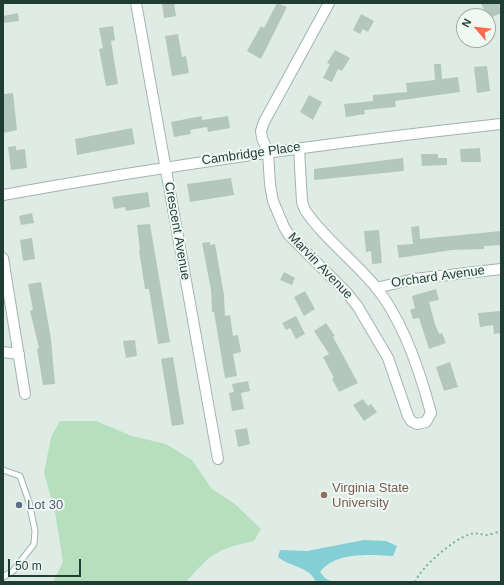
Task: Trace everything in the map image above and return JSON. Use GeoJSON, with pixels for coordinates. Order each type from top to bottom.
{"type":"FeatureCollection","features":[{"type":"Feature","properties":{"kind":"street","name":"Crescent Avenue"},"geometry":{"type":"LineString","coordinates":[[136,3],[218,459]]}},
{"type":"Feature","properties":{"kind":"street","name":"Marvin Avenue"},"geometry":{"type":"LineString","coordinates":[[299,148],[302,202],[305,210],[376,288],[402,329],[432,413],[430,418],[422,424],[411,421],[408,416],[388,358],[358,307],[347,293],[289,236],[273,200],[268,152],[262,138],[261,131],[264,122],[329,3]]}},
{"type":"Feature","properties":{"kind":"street","name":"Cambridge Place"},"geometry":{"type":"LineString","coordinates":[[3,195],[166,166],[364,138],[501,124]]}},
{"type":"Feature","properties":{"kind":"street"},"geometry":{"type":"LineString","coordinates":[[3,258],[25,394]]}},
{"type":"Feature","properties":{"kind":"street","name":"Orchard Avenue"},"geometry":{"type":"LineString","coordinates":[[376,288],[414,279],[501,269]]}},
{"type":"Feature","properties":{"kind":"street"},"geometry":{"type":"LineString","coordinates":[[3,352],[19,354]]}},
{"type":"Feature","properties":{"kind":"lane"},"geometry":{"type":"LineString","coordinates":[[3,470],[20,476],[29,502],[35,530],[34,544],[13,571],[3,577]]}},
{"type":"Feature","properties":{"kind":"path"},"geometry":{"type":"LineString","coordinates":[[415,582],[429,562],[467,535],[479,532],[486,535],[501,531]]}},
{"type":"Feature","properties":{"kind":"green space"},"geometry":{"type":"Polygon","coordinates":[[[60,421],[96,421],[132,436],[166,444],[192,460],[212,489],[235,504],[261,529],[254,541],[222,550],[215,554],[208,559],[186,582],[53,582],[63,562],[55,512],[44,473],[51,437],[60,421]]]}},
{"type":"Feature","properties":{"kind":"water"},"geometry":{"type":"Polygon","coordinates":[[[364,540],[386,541],[397,546],[393,556],[364,555],[344,557],[335,560],[320,572],[325,578],[332,582],[316,582],[309,573],[278,557],[280,550],[307,551],[364,540]]]}},
{"type":"Feature","properties":{"kind":"building"},"geometry":{"type":"Polygon","coordinates":[[[162,3],[174,3],[176,16],[164,18],[162,3]]]}},
{"type":"Feature","properties":{"kind":"building"},"geometry":{"type":"Polygon","coordinates":[[[277,3],[287,7],[261,59],[247,51],[261,26],[264,28],[277,3]]]}},
{"type":"Feature","properties":{"kind":"building"},"geometry":{"type":"Polygon","coordinates":[[[481,3],[499,3],[501,13],[496,15],[496,8],[483,8],[481,3]]]}},
{"type":"Feature","properties":{"kind":"building"},"geometry":{"type":"Polygon","coordinates":[[[18,13],[19,21],[3,23],[3,16],[18,13]]]}},
{"type":"Feature","properties":{"kind":"building"},"geometry":{"type":"Polygon","coordinates":[[[361,14],[374,21],[368,32],[363,29],[360,34],[353,30],[361,14]]]}},
{"type":"Feature","properties":{"kind":"building"},"geometry":{"type":"Polygon","coordinates":[[[113,26],[115,40],[111,41],[118,84],[106,86],[99,49],[103,48],[99,28],[113,26]]]}},
{"type":"Feature","properties":{"kind":"building"},"geometry":{"type":"Polygon","coordinates":[[[178,34],[182,57],[186,56],[189,73],[172,76],[165,36],[178,34]]]}},
{"type":"Feature","properties":{"kind":"building"},"geometry":{"type":"Polygon","coordinates":[[[335,50],[350,58],[342,71],[338,69],[332,82],[323,78],[330,64],[327,63],[335,50]]]}},
{"type":"Feature","properties":{"kind":"building"},"geometry":{"type":"Polygon","coordinates":[[[434,64],[441,64],[442,79],[458,77],[460,92],[395,101],[396,107],[364,110],[365,114],[346,117],[344,104],[373,101],[373,95],[407,92],[406,83],[435,80],[434,64]]]}},
{"type":"Feature","properties":{"kind":"building"},"geometry":{"type":"Polygon","coordinates":[[[487,66],[490,91],[477,93],[474,67],[487,66]]]}},
{"type":"Feature","properties":{"kind":"building"},"geometry":{"type":"Polygon","coordinates":[[[13,93],[17,130],[3,133],[3,94],[13,93]]]}},
{"type":"Feature","properties":{"kind":"building"},"geometry":{"type":"Polygon","coordinates":[[[309,95],[322,102],[313,120],[300,112],[309,95]]]}},
{"type":"Feature","properties":{"kind":"building"},"geometry":{"type":"Polygon","coordinates":[[[202,116],[202,120],[228,116],[230,128],[208,132],[207,127],[190,130],[191,134],[174,137],[171,122],[202,116]]]}},
{"type":"Feature","properties":{"kind":"building"},"geometry":{"type":"Polygon","coordinates":[[[132,128],[135,144],[77,155],[75,139],[132,128]]]}},
{"type":"Feature","properties":{"kind":"building"},"geometry":{"type":"Polygon","coordinates":[[[16,146],[16,150],[25,149],[27,168],[11,170],[8,147],[16,146]]]}},
{"type":"Feature","properties":{"kind":"building"},"geometry":{"type":"Polygon","coordinates":[[[480,148],[481,162],[461,162],[460,149],[480,148]]]}},
{"type":"Feature","properties":{"kind":"building"},"geometry":{"type":"Polygon","coordinates":[[[421,154],[438,154],[438,158],[447,158],[447,165],[422,166],[421,154]]]}},
{"type":"Feature","properties":{"kind":"building"},"geometry":{"type":"Polygon","coordinates":[[[403,158],[404,171],[314,180],[314,169],[403,158]]]}},
{"type":"Feature","properties":{"kind":"building"},"geometry":{"type":"Polygon","coordinates":[[[231,178],[234,195],[190,202],[187,184],[231,178]]]}},
{"type":"Feature","properties":{"kind":"building"},"geometry":{"type":"Polygon","coordinates":[[[148,192],[150,207],[126,211],[125,207],[114,209],[112,197],[148,192]]]}},
{"type":"Feature","properties":{"kind":"building"},"geometry":{"type":"Polygon","coordinates":[[[32,213],[34,223],[21,225],[19,216],[32,213]]]}},
{"type":"Feature","properties":{"kind":"building"},"geometry":{"type":"Polygon","coordinates":[[[150,224],[170,342],[158,344],[149,289],[145,289],[137,225],[150,224]]]}},
{"type":"Feature","properties":{"kind":"building"},"geometry":{"type":"Polygon","coordinates":[[[419,226],[420,239],[501,231],[501,245],[484,246],[484,249],[452,250],[399,258],[397,245],[413,244],[411,227],[419,226]]]}},
{"type":"Feature","properties":{"kind":"building"},"geometry":{"type":"Polygon","coordinates":[[[379,230],[382,263],[372,264],[371,251],[366,252],[364,231],[379,230]]]}},
{"type":"Feature","properties":{"kind":"building"},"geometry":{"type":"Polygon","coordinates":[[[32,238],[35,259],[23,261],[20,240],[32,238]]]}},
{"type":"Feature","properties":{"kind":"building"},"geometry":{"type":"Polygon","coordinates":[[[210,242],[210,245],[215,244],[224,295],[225,316],[230,315],[233,336],[238,335],[241,352],[233,354],[237,376],[225,378],[214,312],[212,312],[211,290],[202,243],[210,242]]]}},
{"type":"Feature","properties":{"kind":"building"},"geometry":{"type":"Polygon","coordinates":[[[284,272],[295,278],[292,285],[280,280],[284,272]]]}},
{"type":"Feature","properties":{"kind":"building"},"geometry":{"type":"Polygon","coordinates":[[[41,282],[51,339],[55,384],[43,385],[37,349],[39,348],[30,311],[33,310],[28,284],[41,282]]]}},
{"type":"Feature","properties":{"kind":"building"},"geometry":{"type":"Polygon","coordinates":[[[436,289],[439,300],[429,302],[439,334],[442,333],[446,343],[429,349],[419,318],[413,319],[410,310],[415,308],[412,296],[436,289]]]}},
{"type":"Feature","properties":{"kind":"building"},"geometry":{"type":"Polygon","coordinates":[[[305,291],[315,309],[304,316],[294,297],[305,291]]]}},
{"type":"Feature","properties":{"kind":"building"},"geometry":{"type":"Polygon","coordinates":[[[500,311],[501,333],[494,334],[493,325],[480,327],[478,313],[500,311]]]}},
{"type":"Feature","properties":{"kind":"building"},"geometry":{"type":"Polygon","coordinates":[[[296,316],[305,334],[296,339],[290,328],[286,330],[282,323],[296,316]]]}},
{"type":"Feature","properties":{"kind":"building"},"geometry":{"type":"Polygon","coordinates":[[[326,323],[335,336],[333,337],[358,383],[339,392],[332,379],[334,378],[323,357],[329,354],[314,331],[326,323]]]}},
{"type":"Feature","properties":{"kind":"building"},"geometry":{"type":"Polygon","coordinates":[[[135,340],[137,356],[126,358],[123,341],[135,340]]]}},
{"type":"Feature","properties":{"kind":"building"},"geometry":{"type":"Polygon","coordinates":[[[173,357],[184,424],[172,426],[161,359],[173,357]]]}},
{"type":"Feature","properties":{"kind":"building"},"geometry":{"type":"Polygon","coordinates":[[[450,362],[458,387],[444,391],[436,367],[450,362]]]}},
{"type":"Feature","properties":{"kind":"building"},"geometry":{"type":"Polygon","coordinates":[[[248,381],[250,391],[241,393],[244,409],[232,411],[229,393],[234,392],[232,384],[248,381]]]}},
{"type":"Feature","properties":{"kind":"building"},"geometry":{"type":"Polygon","coordinates":[[[363,399],[368,406],[371,404],[377,412],[364,421],[353,405],[363,399]]]}},
{"type":"Feature","properties":{"kind":"building"},"geometry":{"type":"Polygon","coordinates":[[[247,428],[250,444],[238,447],[235,430],[247,428]]]}},
{"type":"Feature","properties":{"kind":"place","name":"Virginia State University"},"geometry":{"type":"Point","coordinates":[324,495]}},
{"type":"Feature","properties":{"kind":"place","name":"Lot 30"},"geometry":{"type":"Point","coordinates":[19,505]}}]}
